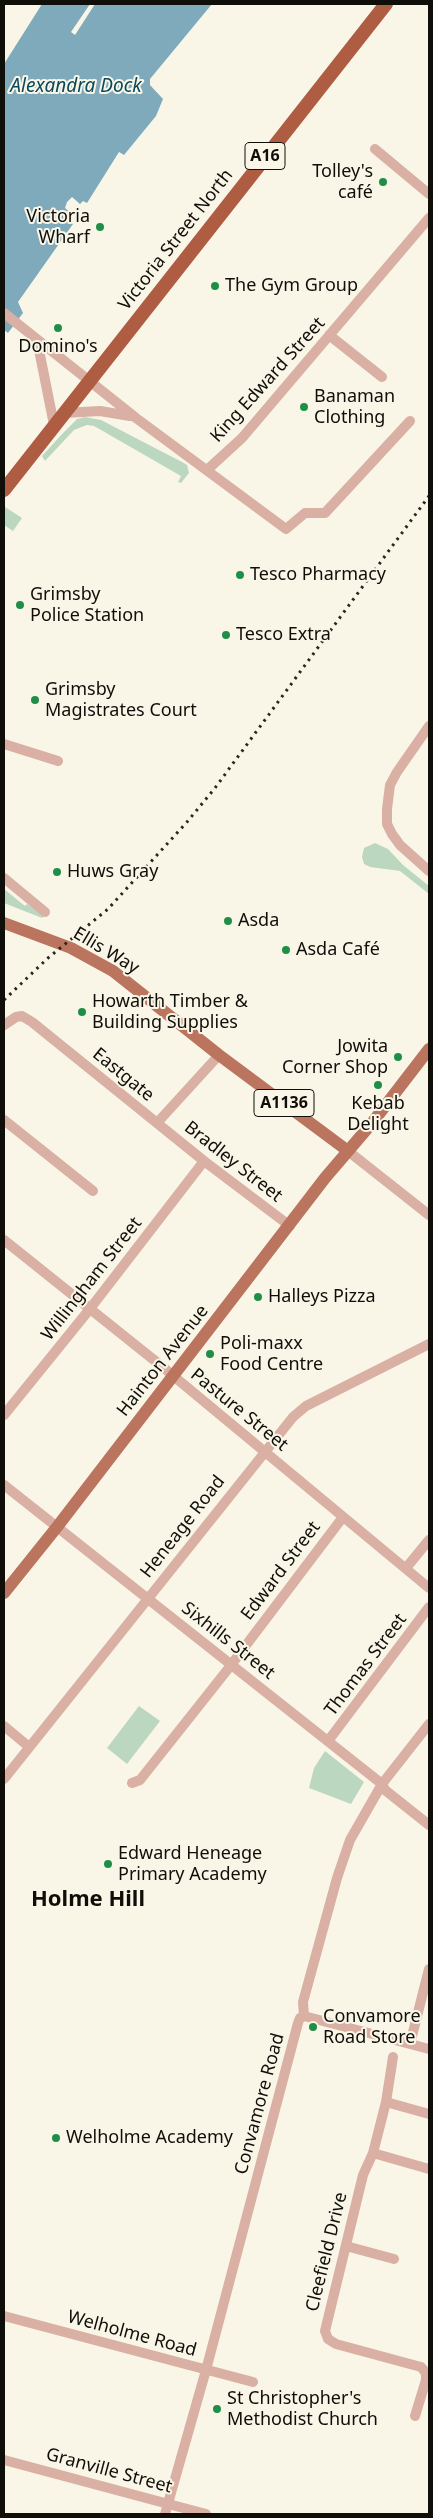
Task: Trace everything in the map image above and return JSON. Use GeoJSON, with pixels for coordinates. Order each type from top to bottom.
{"type":"FeatureCollection","features":[{"type":"Feature","properties":{"kind":"highway","name":"Victoria Street North"},"geometry":{"type":"LineString","coordinates":[[88,381],[386,4]]}},
{"type":"Feature","properties":{"kind":"highway","name":"A16"},"geometry":{"type":"LineString","coordinates":[[4,490],[88,381]]}},
{"type":"Feature","properties":{"kind":"main road","name":"Ellis Way"},"geometry":{"type":"LineString","coordinates":[[4,923],[71,948],[113,971],[219,1055],[348,1151]]}},
{"type":"Feature","properties":{"kind":"main road","name":"Hainton Avenue"},"geometry":{"type":"LineString","coordinates":[[4,1592],[57,1527],[325,1178],[429,1049]]}},
{"type":"Feature","properties":{"kind":"street"},"geometry":{"type":"LineString","coordinates":[[375,149],[429,194]]}},
{"type":"Feature","properties":{"kind":"street","name":"King Edward Street"},"geometry":{"type":"LineString","coordinates":[[207,470],[242,438],[429,218]]}},
{"type":"Feature","properties":{"kind":"street"},"geometry":{"type":"LineString","coordinates":[[4,313],[136,418],[286,529],[305,513],[324,514],[410,421]]}},
{"type":"Feature","properties":{"kind":"street"},"geometry":{"type":"LineString","coordinates":[[329,335],[382,377]]}},
{"type":"Feature","properties":{"kind":"street"},"geometry":{"type":"LineString","coordinates":[[37,340],[54,424]]}},
{"type":"Feature","properties":{"kind":"street"},"geometry":{"type":"LineString","coordinates":[[64,413],[100,411],[136,418]]}},
{"type":"Feature","properties":{"kind":"street"},"geometry":{"type":"LineString","coordinates":[[429,726],[390,785],[387,824],[400,845],[429,871]]}},
{"type":"Feature","properties":{"kind":"street"},"geometry":{"type":"LineString","coordinates":[[4,744],[58,761]]}},
{"type":"Feature","properties":{"kind":"street"},"geometry":{"type":"LineString","coordinates":[[4,878],[45,912]]}},
{"type":"Feature","properties":{"kind":"street","name":"Eastgate"},"geometry":{"type":"LineString","coordinates":[[4,1025],[16,1017],[22,1016],[157,1123]]}},
{"type":"Feature","properties":{"kind":"street"},"geometry":{"type":"LineString","coordinates":[[157,1123],[219,1055]]}},
{"type":"Feature","properties":{"kind":"street"},"geometry":{"type":"LineString","coordinates":[[4,1120],[93,1191]]}},
{"type":"Feature","properties":{"kind":"street","name":"Bradley Street"},"geometry":{"type":"LineString","coordinates":[[157,1123],[290,1226]]}},
{"type":"Feature","properties":{"kind":"street"},"geometry":{"type":"LineString","coordinates":[[348,1151],[429,1215]]}},
{"type":"Feature","properties":{"kind":"street","name":"Willingham Street"},"geometry":{"type":"LineString","coordinates":[[4,1416],[204,1161]]}},
{"type":"Feature","properties":{"kind":"street","name":"Pasture Street"},"geometry":{"type":"LineString","coordinates":[[4,1240],[173,1376],[429,1588]]}},
{"type":"Feature","properties":{"kind":"street","name":"Heneage Road"},"geometry":{"type":"LineString","coordinates":[[4,1779],[28,1746],[264,1451],[300,1410],[429,1344]]}},
{"type":"Feature","properties":{"kind":"street","name":"Sixhills Street"},"geometry":{"type":"LineString","coordinates":[[4,1485],[382,1784],[385,1790],[429,1825]]}},
{"type":"Feature","properties":{"kind":"street","name":"Edward Street"},"geometry":{"type":"LineString","coordinates":[[132,1784],[140,1780],[343,1517]]}},
{"type":"Feature","properties":{"kind":"street"},"geometry":{"type":"LineString","coordinates":[[406,1568],[429,1540]]}},
{"type":"Feature","properties":{"kind":"street","name":"Thomas Street"},"geometry":{"type":"LineString","coordinates":[[328,1741],[429,1607]]}},
{"type":"Feature","properties":{"kind":"street","name":"Convamore Road"},"geometry":{"type":"LineString","coordinates":[[166,2509],[206,2370],[298,2023],[304,2016],[303,2002],[339,1869],[350,1840],[382,1784],[429,1724]]}},
{"type":"Feature","properties":{"kind":"street"},"geometry":{"type":"LineString","coordinates":[[4,1726],[28,1746]]}},
{"type":"Feature","properties":{"kind":"street"},"geometry":{"type":"LineString","coordinates":[[410,2044],[429,1969]]}},
{"type":"Feature","properties":{"kind":"street"},"geometry":{"type":"LineString","coordinates":[[304,2016],[429,2049]]}},
{"type":"Feature","properties":{"kind":"street","name":"Cleefield Drive"},"geometry":{"type":"LineString","coordinates":[[393,2057],[386,2102],[373,2153],[363,2175],[325,2325],[328,2339],[336,2344],[421,2367],[426,2373],[426,2380],[415,2416]]}},
{"type":"Feature","properties":{"kind":"street"},"geometry":{"type":"LineString","coordinates":[[386,2102],[429,2114]]}},
{"type":"Feature","properties":{"kind":"street"},"geometry":{"type":"LineString","coordinates":[[373,2153],[429,2169]]}},
{"type":"Feature","properties":{"kind":"street"},"geometry":{"type":"LineString","coordinates":[[346,2246],[394,2259]]}},
{"type":"Feature","properties":{"kind":"street","name":"Welholme Road"},"geometry":{"type":"LineString","coordinates":[[4,2316],[253,2382]]}},
{"type":"Feature","properties":{"kind":"street","name":"Granville Street"},"geometry":{"type":"LineString","coordinates":[[4,2460],[166,2509],[206,2514]]}},
{"type":"Feature","properties":{"kind":"green space"},"geometry":{"type":"Polygon","coordinates":[[[85,417],[101,420],[182,462],[187,465],[189,473],[181,483],[178,482],[181,476],[94,426],[87,425],[74,430],[45,461],[42,456],[77,419],[85,417]]]}},
{"type":"Feature","properties":{"kind":"green space"},"geometry":{"type":"Polygon","coordinates":[[[5,507],[22,518],[13,531],[4,525],[5,507]]]}},
{"type":"Feature","properties":{"kind":"green space"},"geometry":{"type":"Polygon","coordinates":[[[375,843],[388,849],[403,865],[429,886],[429,894],[400,871],[370,867],[364,864],[362,857],[364,848],[375,843]]]}},
{"type":"Feature","properties":{"kind":"green space"},"geometry":{"type":"Polygon","coordinates":[[[4,889],[25,906],[27,904],[44,916],[42,918],[4,903],[4,889]]]}},
{"type":"Feature","properties":{"kind":"green space"},"geometry":{"type":"Polygon","coordinates":[[[139,1706],[160,1721],[127,1764],[107,1748],[139,1706]]]}},
{"type":"Feature","properties":{"kind":"green space"},"geometry":{"type":"Polygon","coordinates":[[[325,1751],[364,1782],[351,1804],[309,1788],[314,1768],[325,1751]]]}},
{"type":"Feature","properties":{"kind":"water","name":"Alexandra Dock"},"geometry":{"type":"Polygon","coordinates":[[[42,4],[212,4],[150,79],[150,85],[163,99],[156,116],[124,155],[119,152],[87,203],[83,201],[80,204],[72,197],[67,202],[65,208],[72,214],[69,221],[73,224],[18,302],[23,313],[8,333],[4,330],[4,64],[42,4]]]}},
{"type":"Feature","properties":{"kind":"pier"},"geometry":{"type":"Polygon","coordinates":[[[90,4],[95,4],[75,35],[71,32],[90,4]]]}},
{"type":"Feature","properties":{"kind":"railway"},"geometry":{"type":"LineString","coordinates":[[4,1000],[48,958],[108,909],[187,822],[215,788],[429,496]]}},
{"type":"Feature","properties":{"kind":"place","name":"Tolley's café"},"geometry":{"type":"Point","coordinates":[383,182]}},
{"type":"Feature","properties":{"kind":"place","name":"Victoria Wharf"},"geometry":{"type":"Point","coordinates":[100,227]}},
{"type":"Feature","properties":{"kind":"place","name":"The Gym Group"},"geometry":{"type":"Point","coordinates":[215,286]}},
{"type":"Feature","properties":{"kind":"place","name":"Domino's"},"geometry":{"type":"Point","coordinates":[58,328]}},
{"type":"Feature","properties":{"kind":"place","name":"Banaman Clothing"},"geometry":{"type":"Point","coordinates":[304,407]}},
{"type":"Feature","properties":{"kind":"place","name":"Tesco Pharmacy"},"geometry":{"type":"Point","coordinates":[240,575]}},
{"type":"Feature","properties":{"kind":"place","name":"Grimsby Police Station"},"geometry":{"type":"Point","coordinates":[20,605]}},
{"type":"Feature","properties":{"kind":"place","name":"Tesco Extra"},"geometry":{"type":"Point","coordinates":[226,635]}},
{"type":"Feature","properties":{"kind":"place","name":"Grimsby Magistrates Court"},"geometry":{"type":"Point","coordinates":[35,700]}},
{"type":"Feature","properties":{"kind":"place","name":"Huws Gray"},"geometry":{"type":"Point","coordinates":[57,872]}},
{"type":"Feature","properties":{"kind":"place","name":"Asda"},"geometry":{"type":"Point","coordinates":[228,921]}},
{"type":"Feature","properties":{"kind":"place","name":"Asda Café"},"geometry":{"type":"Point","coordinates":[286,950]}},
{"type":"Feature","properties":{"kind":"place","name":"Howarth Timber & Building Supplies"},"geometry":{"type":"Point","coordinates":[82,1012]}},
{"type":"Feature","properties":{"kind":"place","name":"Jowita Corner Shop"},"geometry":{"type":"Point","coordinates":[398,1057]}},
{"type":"Feature","properties":{"kind":"place","name":"Kebab Delight"},"geometry":{"type":"Point","coordinates":[378,1085]}},
{"type":"Feature","properties":{"kind":"place","name":"Halleys Pizza"},"geometry":{"type":"Point","coordinates":[258,1297]}},
{"type":"Feature","properties":{"kind":"place","name":"Poli-maxx Food Centre"},"geometry":{"type":"Point","coordinates":[210,1354]}},
{"type":"Feature","properties":{"kind":"place","name":"Edward Heneage Primary Academy"},"geometry":{"type":"Point","coordinates":[108,1864]}},
{"type":"Feature","properties":{"kind":"place","name":"Convamore Road Store"},"geometry":{"type":"Point","coordinates":[313,2027]}},
{"type":"Feature","properties":{"kind":"place","name":"Welholme Academy"},"geometry":{"type":"Point","coordinates":[56,2138]}},
{"type":"Feature","properties":{"kind":"place","name":"St Christopher's Methodist Church"},"geometry":{"type":"Point","coordinates":[217,2409]}},
{"type":"Feature","properties":{"kind":"district","name":"Holme Hill"},"geometry":{"type":"Point","coordinates":[88,1900]}}]}
